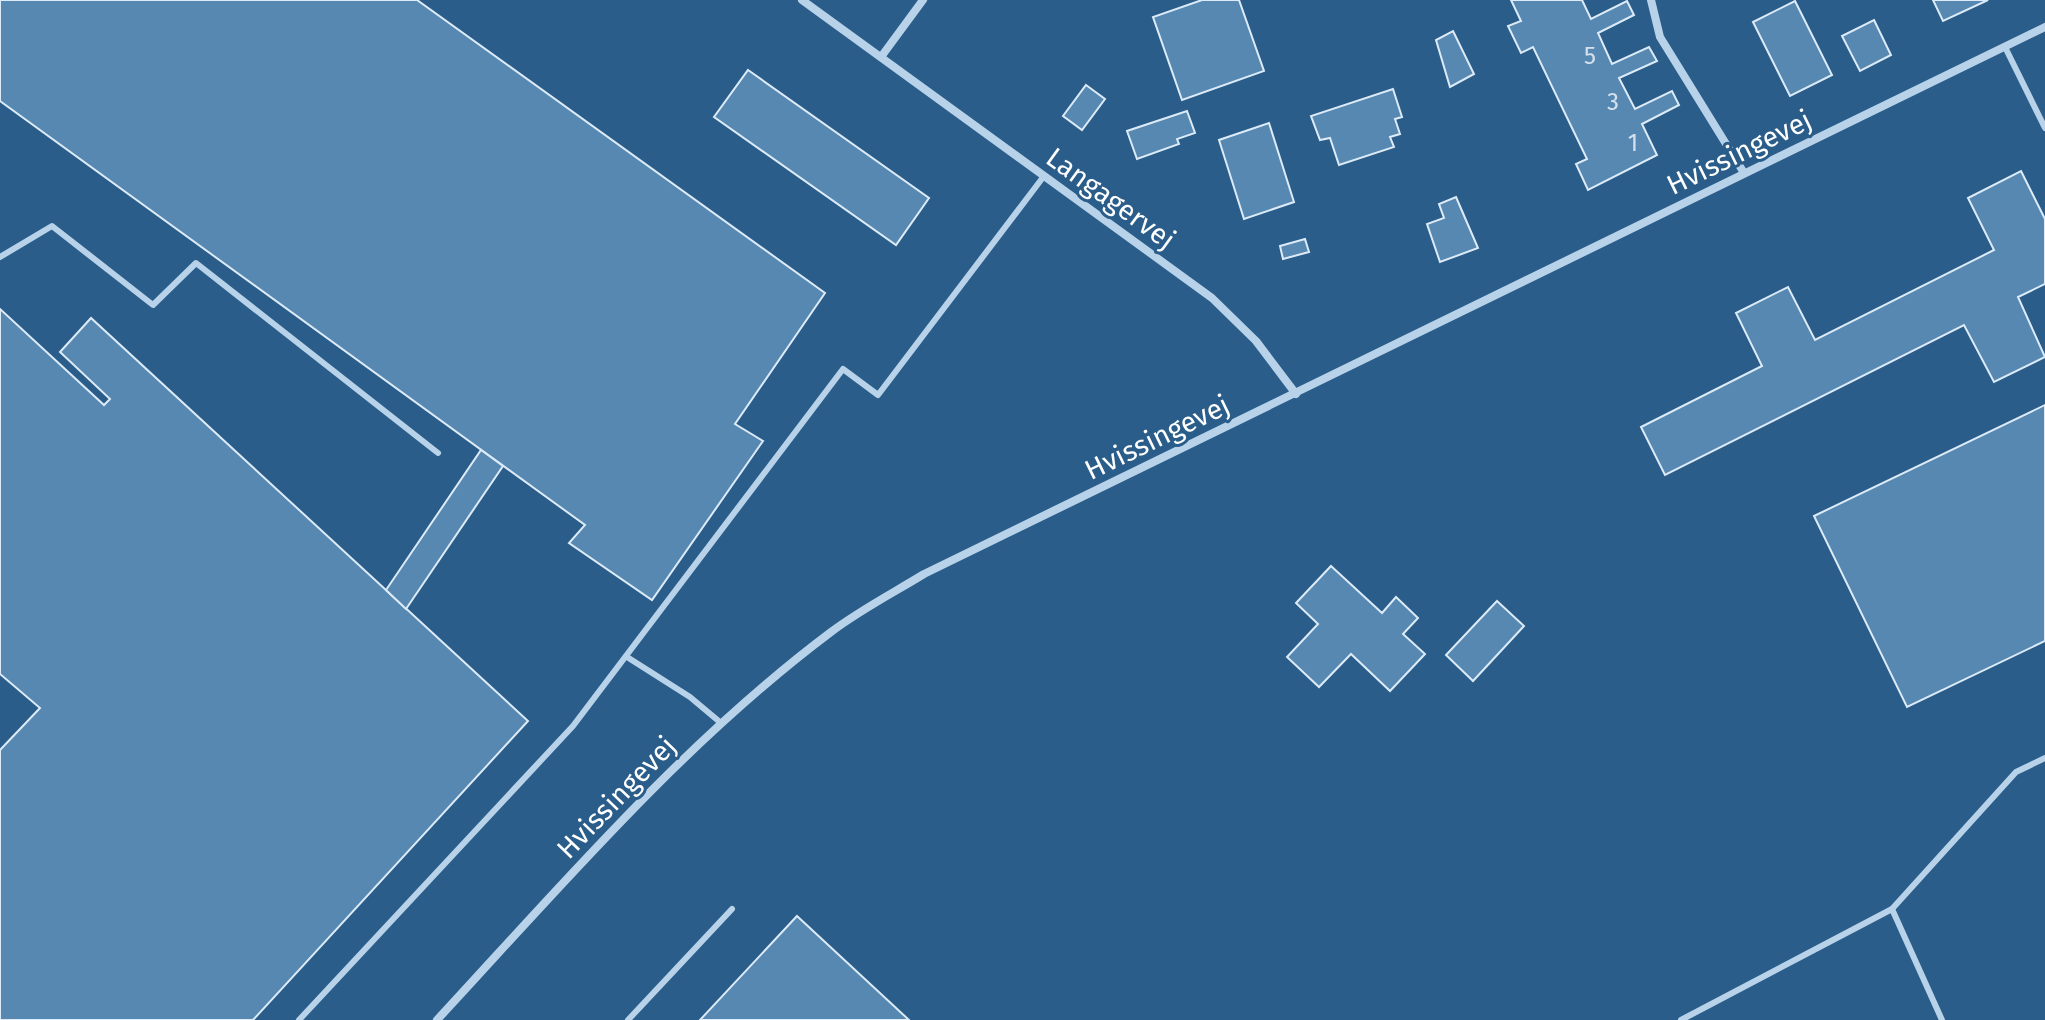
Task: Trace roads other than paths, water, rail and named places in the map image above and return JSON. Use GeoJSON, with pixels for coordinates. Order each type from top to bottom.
{"type":"FeatureCollection","features":[{"type":"Feature","properties":{"kind":"street","name":"Langagervej"},"geometry":{"type":"LineString","coordinates":[[802,0],[1212,298],[1256,341],[1296,394]]}},
{"type":"Feature","properties":{"kind":"street"},"geometry":{"type":"LineString","coordinates":[[881,57],[923,0]]}},
{"type":"Feature","properties":{"kind":"street"},"geometry":{"type":"LineString","coordinates":[[1651,0],[1660,37],[1744,173]]}},
{"type":"Feature","properties":{"kind":"street","name":"Hvissingevej"},"geometry":{"type":"LineString","coordinates":[[437,1020],[642,799],[721,723],[833,631],[924,574],[2045,27]]}},
{"type":"Feature","properties":{"kind":"lane"},"geometry":{"type":"LineString","coordinates":[[2005,47],[2045,128]]}},
{"type":"Feature","properties":{"kind":"lane"},"geometry":{"type":"LineString","coordinates":[[299,1020],[573,726],[843,369],[878,395],[1044,176]]}},
{"type":"Feature","properties":{"kind":"lane"},"geometry":{"type":"LineString","coordinates":[[0,257],[52,226],[153,305],[196,263],[438,453]]}},
{"type":"Feature","properties":{"kind":"lane"},"geometry":{"type":"LineString","coordinates":[[627,657],[690,697],[721,723]]}},
{"type":"Feature","properties":{"kind":"lane"},"geometry":{"type":"LineString","coordinates":[[1681,1020],[1892,909],[2016,772],[2045,758]]}},
{"type":"Feature","properties":{"kind":"lane"},"geometry":{"type":"LineString","coordinates":[[628,1020],[732,909]]}},
{"type":"Feature","properties":{"kind":"lane"},"geometry":{"type":"LineString","coordinates":[[1892,909],[1942,1020]]}}]}
